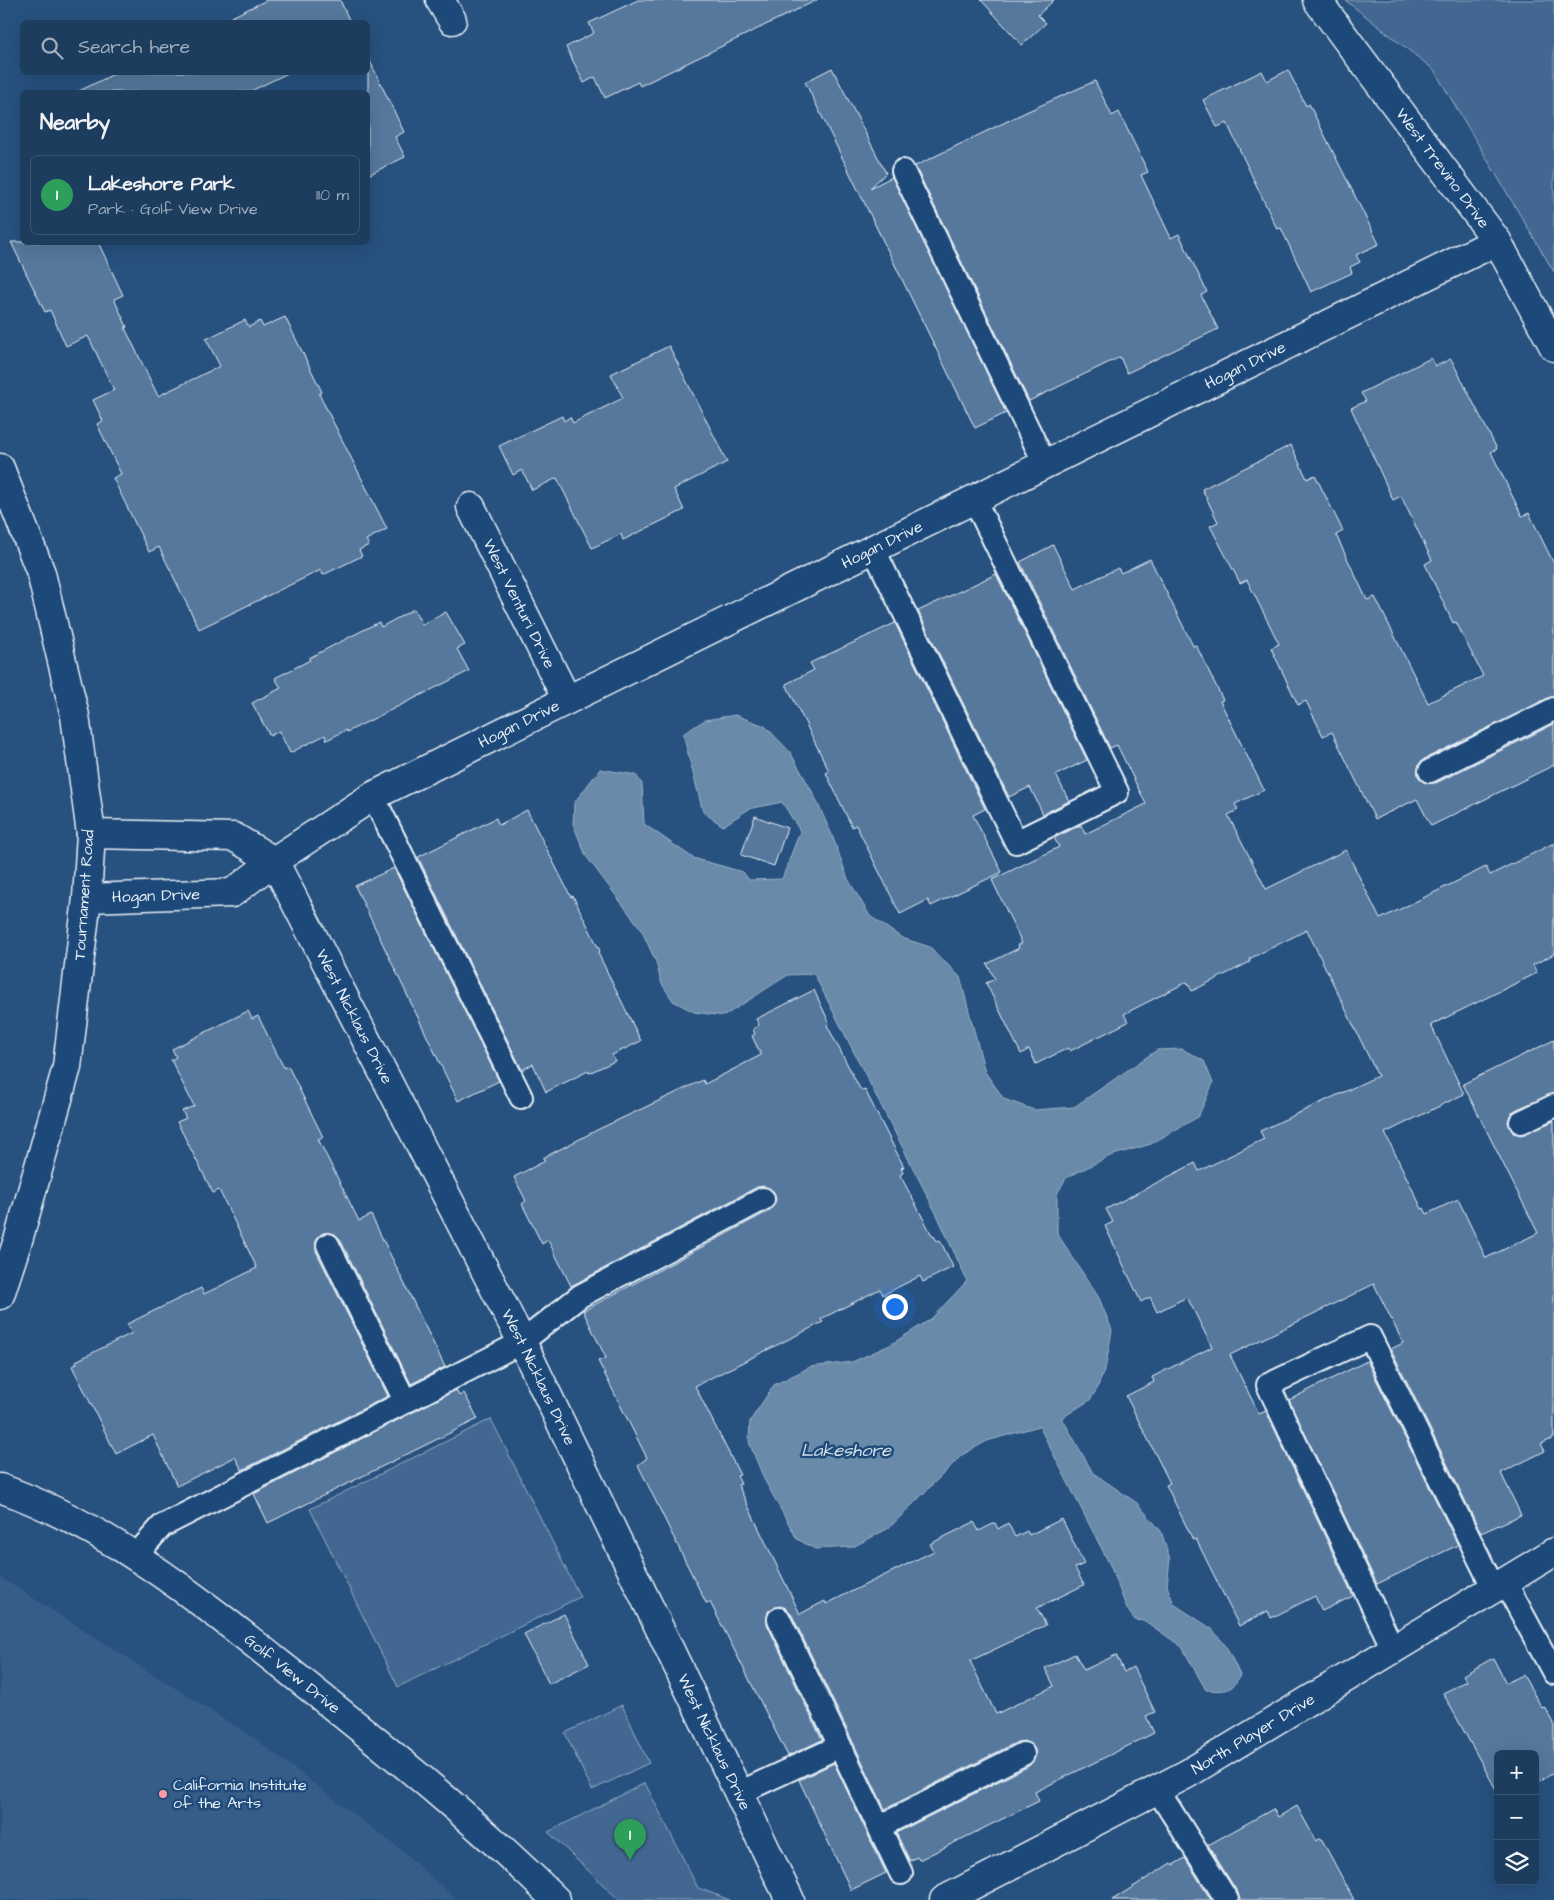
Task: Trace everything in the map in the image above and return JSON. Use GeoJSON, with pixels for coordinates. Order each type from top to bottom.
{"type":"FeatureCollection","features":[{"type":"Feature","properties":{"kind":"street","name":"West Trevino Drive"},"geometry":{"type":"LineString","coordinates":[[1316,0],[1497,241],[1554,347]]}},
{"type":"Feature","properties":{"kind":"street","name":"Hogan Drive"},"geometry":{"type":"LineString","coordinates":[[87,898],[232,893],[274,861],[373,796],[1497,241]]}},
{"type":"Feature","properties":{"kind":"street","name":"Tournament Road"},"geometry":{"type":"LineString","coordinates":[[0,468],[41,573],[75,716],[91,834],[87,898],[67,1067],[19,1236],[0,1295]]}},
{"type":"Feature","properties":{"kind":"street","name":"West Venturi Drive"},"geometry":{"type":"LineString","coordinates":[[471,507],[567,700]]}},
{"type":"Feature","properties":{"kind":"street"},"geometry":{"type":"LineString","coordinates":[[91,834],[234,837],[274,861]]}},
{"type":"Feature","properties":{"kind":"street","name":"West Nicklaus Drive"},"geometry":{"type":"LineString","coordinates":[[274,861],[522,1342],[790,1900]]}},
{"type":"Feature","properties":{"kind":"street","name":"Golf View Drive"},"geometry":{"type":"LineString","coordinates":[[0,1488],[79,1523],[136,1555],[190,1592],[383,1746],[556,1900]]}},
{"type":"Feature","properties":{"kind":"street","name":"North Player Drive"},"geometry":{"type":"LineString","coordinates":[[944,1900],[1157,1790],[1554,1552]]}},
{"type":"Feature","properties":{"kind":"lane"},"geometry":{"type":"LineString","coordinates":[[903,171],[1045,464]]}},
{"type":"Feature","properties":{"kind":"lane"},"geometry":{"type":"LineString","coordinates":[[873,548],[1016,842],[1117,792],[974,499]]}},
{"type":"Feature","properties":{"kind":"lane"},"geometry":{"type":"LineString","coordinates":[[1430,771],[1554,709]]}},
{"type":"Feature","properties":{"kind":"lane"},"geometry":{"type":"LineString","coordinates":[[373,796],[521,1097]]}},
{"type":"Feature","properties":{"kind":"lane"},"geometry":{"type":"LineString","coordinates":[[1522,1122],[1554,1106]]}},
{"type":"Feature","properties":{"kind":"lane"},"geometry":{"type":"LineString","coordinates":[[136,1555],[162,1526],[522,1342],[580,1296],[763,1199]]}},
{"type":"Feature","properties":{"kind":"lane"},"geometry":{"type":"LineString","coordinates":[[328,1245],[405,1401]]}},
{"type":"Feature","properties":{"kind":"lane"},"geometry":{"type":"LineString","coordinates":[[1393,1650],[1268,1385],[1370,1336],[1500,1585],[1554,1673]]}},
{"type":"Feature","properties":{"kind":"lane"},"geometry":{"type":"LineString","coordinates":[[779,1618],[901,1873]]}},
{"type":"Feature","properties":{"kind":"lane"},"geometry":{"type":"LineString","coordinates":[[739,1793],[840,1746]]}},
{"type":"Feature","properties":{"kind":"lane"},"geometry":{"type":"LineString","coordinates":[[879,1826],[1023,1754]]}},
{"type":"Feature","properties":{"kind":"lane"},"geometry":{"type":"LineString","coordinates":[[1157,1790],[1227,1900]]}},
{"type":"Feature","properties":{"kind":"shaded area"},"geometry":{"type":"Polygon","coordinates":[[[1345,0],[1554,0],[1554,272],[1434,70],[1345,0]]]}},
{"type":"Feature","properties":{"kind":"shaded area"},"geometry":{"type":"Polygon","coordinates":[[[491,1419],[580,1597],[398,1687],[310,1509],[491,1419]]]}},
{"type":"Feature","properties":{"kind":"shaded area","name":"California Institute of the Arts"},"geometry":{"type":"Polygon","coordinates":[[[0,1577],[254,1738],[400,1849],[457,1900],[0,1900],[0,1577]]]}},
{"type":"Feature","properties":{"kind":"shaded area"},"geometry":{"type":"Polygon","coordinates":[[[622,1705],[649,1763],[592,1790],[565,1733],[622,1705]]]}},
{"type":"Feature","properties":{"kind":"shaded area"},"geometry":{"type":"Polygon","coordinates":[[[645,1783],[698,1888],[730,1900],[619,1900],[548,1832],[645,1783]]]}},
{"type":"Feature","properties":{"kind":"water","name":"Lakeshore"},"geometry":{"type":"Polygon","coordinates":[[[735,715],[765,726],[790,752],[813,793],[832,835],[848,879],[870,916],[902,938],[930,947],[960,977],[985,1072],[1004,1099],[1034,1110],[1074,1107],[1157,1050],[1182,1049],[1204,1061],[1213,1083],[1198,1117],[1151,1144],[1110,1156],[1066,1178],[1057,1194],[1057,1233],[1099,1298],[1112,1330],[1106,1365],[1097,1389],[1090,1400],[1062,1418],[1093,1473],[1137,1503],[1161,1531],[1170,1559],[1167,1586],[1174,1604],[1212,1629],[1226,1646],[1240,1675],[1234,1685],[1227,1690],[1206,1690],[1182,1647],[1145,1621],[1135,1620],[1127,1609],[1110,1565],[1039,1426],[987,1441],[962,1455],[889,1528],[853,1547],[815,1549],[797,1539],[764,1479],[749,1442],[750,1421],[774,1385],[810,1367],[852,1362],[890,1345],[931,1319],[967,1281],[938,1217],[814,974],[788,975],[724,1016],[694,1012],[673,1001],[661,982],[656,962],[641,929],[586,856],[573,824],[574,803],[600,769],[636,775],[642,784],[644,824],[693,858],[743,872],[749,880],[782,879],[800,831],[782,802],[749,809],[723,826],[703,812],[683,734],[705,720],[735,715]]]}},
{"type":"Feature","properties":{"kind":"building"},"geometry":{"type":"Polygon","coordinates":[[[267,0],[340,0],[349,20],[225,20],[267,0]]]}},
{"type":"Feature","properties":{"kind":"building"},"geometry":{"type":"Polygon","coordinates":[[[638,0],[817,0],[640,86],[638,82],[605,98],[595,77],[584,83],[566,47],[594,33],[589,23],[638,0]]]}},
{"type":"Feature","properties":{"kind":"building"},"geometry":{"type":"Polygon","coordinates":[[[981,0],[1054,0],[1038,15],[1046,23],[1022,45],[981,0]]]}},
{"type":"Feature","properties":{"kind":"building"},"geometry":{"type":"Polygon","coordinates":[[[370,61],[404,132],[395,137],[405,157],[370,174],[370,90],[368,90],[370,61]]]}},
{"type":"Feature","properties":{"kind":"building"},"geometry":{"type":"Polygon","coordinates":[[[832,68],[886,173],[870,188],[892,177],[1006,413],[975,428],[805,82],[832,68]]]}},
{"type":"Feature","properties":{"kind":"building"},"geometry":{"type":"Polygon","coordinates":[[[1288,70],[1306,106],[1309,104],[1379,244],[1356,255],[1360,262],[1350,267],[1352,273],[1311,292],[1281,228],[1277,229],[1227,123],[1217,127],[1203,100],[1262,71],[1267,81],[1288,70]]]}},
{"type":"Feature","properties":{"kind":"building"},"geometry":{"type":"Polygon","coordinates":[[[112,75],[284,75],[253,90],[81,90],[112,75]]]}},
{"type":"Feature","properties":{"kind":"building"},"geometry":{"type":"Polygon","coordinates":[[[1095,81],[1112,116],[1119,112],[1148,172],[1141,175],[1171,238],[1179,234],[1207,292],[1201,295],[1218,329],[1127,373],[1120,357],[1029,401],[915,166],[1095,81]]]}},
{"type":"Feature","properties":{"kind":"building"},"geometry":{"type":"Polygon","coordinates":[[[11,242],[20,242],[20,245],[99,245],[123,295],[114,299],[127,327],[125,328],[158,396],[220,366],[206,339],[245,320],[249,327],[260,321],[263,327],[285,317],[322,392],[319,394],[387,529],[366,540],[369,545],[359,550],[362,556],[323,575],[321,570],[199,629],[159,547],[149,552],[113,478],[121,474],[97,424],[103,421],[93,400],[114,390],[88,336],[66,346],[50,310],[45,312],[11,242]]]}},
{"type":"Feature","properties":{"kind":"building"},"geometry":{"type":"Polygon","coordinates":[[[669,346],[727,462],[674,489],[684,510],[623,540],[621,534],[592,548],[557,478],[532,490],[522,470],[513,475],[499,446],[562,416],[564,421],[570,417],[573,423],[623,398],[611,374],[669,346]]]}},
{"type":"Feature","properties":{"kind":"building"},"geometry":{"type":"Polygon","coordinates":[[[1431,358],[1435,366],[1451,359],[1497,449],[1491,452],[1522,516],[1529,513],[1554,564],[1554,696],[1424,759],[1419,764],[1418,776],[1423,782],[1436,783],[1554,724],[1554,765],[1431,826],[1417,799],[1375,819],[1332,732],[1323,736],[1306,701],[1298,705],[1271,648],[1279,644],[1247,580],[1240,583],[1210,526],[1218,522],[1202,489],[1291,445],[1307,479],[1315,475],[1343,531],[1336,535],[1367,600],[1375,597],[1428,703],[1483,676],[1456,622],[1453,623],[1425,564],[1432,560],[1401,496],[1393,500],[1351,408],[1366,401],[1361,393],[1431,358]]]}},
{"type":"Feature","properties":{"kind":"building"},"geometry":{"type":"Polygon","coordinates":[[[1053,545],[1075,589],[1118,568],[1121,573],[1150,559],[1193,646],[1196,645],[1223,700],[1220,701],[1264,790],[1235,804],[1238,810],[1228,815],[1266,889],[1346,850],[1380,919],[1486,867],[1490,875],[1554,843],[1554,954],[1533,965],[1537,973],[1431,1025],[1464,1094],[1385,1133],[1422,1209],[1424,1208],[1427,1214],[1458,1199],[1486,1258],[1538,1233],[1463,1084],[1554,1040],[1554,1093],[1515,1110],[1510,1115],[1508,1122],[1513,1133],[1521,1135],[1554,1121],[1554,1438],[1541,1444],[1545,1451],[1501,1473],[1521,1515],[1481,1533],[1391,1349],[1403,1343],[1374,1284],[1230,1355],[1259,1414],[1266,1411],[1353,1596],[1322,1611],[1315,1596],[1271,1618],[1268,1611],[1239,1626],[1196,1539],[1193,1540],[1166,1485],[1170,1483],[1126,1396],[1154,1382],[1152,1377],[1212,1347],[1187,1297],[1157,1312],[1150,1297],[1141,1302],[1105,1226],[1113,1222],[1106,1209],[1195,1163],[1199,1171],[1264,1139],[1260,1131],[1378,1076],[1307,930],[1249,959],[1250,962],[1192,991],[1187,982],[1124,1014],[1128,1022],[1070,1051],[1068,1048],[1036,1064],[1029,1049],[1021,1054],[986,983],[995,979],[987,964],[1019,948],[1018,945],[1022,943],[992,880],[1059,847],[1054,838],[1081,825],[1085,834],[1146,804],[1117,745],[1110,748],[1020,562],[1053,545]]]}},
{"type":"Feature","properties":{"kind":"building"},"geometry":{"type":"Polygon","coordinates":[[[996,574],[1087,760],[1056,775],[1069,801],[1043,814],[1030,787],[1009,797],[918,611],[996,574]]]}},
{"type":"Feature","properties":{"kind":"building"},"geometry":{"type":"Polygon","coordinates":[[[414,609],[422,625],[446,612],[465,645],[457,649],[469,671],[347,732],[346,730],[327,740],[325,735],[290,753],[279,731],[270,736],[252,703],[281,688],[275,678],[379,622],[381,627],[414,609]]]}},
{"type":"Feature","properties":{"kind":"building"},"geometry":{"type":"Polygon","coordinates":[[[895,623],[985,809],[973,815],[1002,872],[931,906],[928,900],[900,914],[856,825],[852,827],[826,773],[829,771],[786,684],[814,670],[810,663],[895,623]]]}},
{"type":"Feature","properties":{"kind":"building"},"geometry":{"type":"Polygon","coordinates":[[[527,810],[571,897],[573,896],[600,951],[598,953],[641,1041],[612,1055],[615,1061],[589,1073],[588,1071],[546,1092],[533,1064],[522,1070],[418,857],[496,818],[499,825],[527,810]]]}},
{"type":"Feature","properties":{"kind":"building"},"geometry":{"type":"Polygon","coordinates":[[[755,816],[787,828],[774,866],[741,855],[755,816]]]}},
{"type":"Feature","properties":{"kind":"building"},"geometry":{"type":"Polygon","coordinates":[[[394,868],[499,1081],[458,1101],[355,886],[394,868]]]}},
{"type":"Feature","properties":{"kind":"building"},"geometry":{"type":"Polygon","coordinates":[[[814,990],[829,1023],[827,1025],[859,1087],[862,1091],[865,1090],[904,1167],[901,1168],[903,1173],[900,1175],[933,1237],[937,1241],[940,1240],[953,1267],[923,1282],[920,1276],[883,1295],[880,1289],[821,1319],[823,1322],[695,1386],[740,1475],[737,1476],[741,1484],[738,1485],[800,1614],[825,1601],[826,1604],[934,1551],[930,1544],[974,1522],[979,1531],[995,1523],[998,1529],[1008,1523],[1015,1537],[1027,1531],[1029,1535],[1062,1519],[1084,1564],[1075,1568],[1084,1585],[1037,1608],[1046,1625],[970,1661],[996,1714],[1054,1686],[1045,1668],[1075,1654],[1084,1670],[1116,1655],[1124,1672],[1133,1667],[1155,1712],[1146,1716],[1154,1733],[1035,1792],[1039,1801],[919,1860],[917,1857],[910,1861],[896,1833],[1029,1766],[1036,1755],[1034,1748],[1024,1741],[1017,1742],[885,1809],[791,1613],[786,1608],[780,1606],[768,1611],[767,1624],[822,1740],[788,1756],[710,1602],[706,1603],[638,1465],[647,1458],[598,1361],[606,1358],[583,1311],[769,1211],[776,1200],[774,1192],[764,1186],[757,1187],[571,1286],[548,1240],[542,1244],[522,1204],[526,1201],[514,1177],[545,1161],[543,1158],[599,1129],[703,1080],[705,1084],[761,1055],[752,1036],[755,1034],[753,1029],[759,1025],[756,1019],[814,990]]]}},
{"type":"Feature","properties":{"kind":"building"},"geometry":{"type":"Polygon","coordinates":[[[248,1011],[252,1019],[258,1016],[284,1068],[288,1066],[323,1137],[318,1139],[359,1221],[371,1215],[445,1367],[411,1384],[340,1239],[335,1234],[323,1233],[317,1238],[316,1251],[388,1396],[242,1470],[235,1457],[177,1486],[153,1435],[116,1454],[72,1366],[77,1364],[76,1361],[132,1333],[127,1324],[201,1288],[204,1294],[257,1268],[219,1190],[213,1193],[177,1122],[186,1118],[182,1111],[194,1106],[171,1060],[176,1057],[172,1049],[248,1011]]]}},
{"type":"Feature","properties":{"kind":"building"},"geometry":{"type":"Polygon","coordinates":[[[1367,1361],[1458,1545],[1377,1584],[1289,1400],[1367,1361]]]}},
{"type":"Feature","properties":{"kind":"building"},"geometry":{"type":"Polygon","coordinates":[[[456,1390],[459,1396],[464,1393],[478,1419],[268,1523],[254,1494],[456,1390]]]}},
{"type":"Feature","properties":{"kind":"building"},"geometry":{"type":"Polygon","coordinates":[[[564,1614],[589,1664],[549,1684],[524,1634],[564,1614]]]}},
{"type":"Feature","properties":{"kind":"building"},"geometry":{"type":"Polygon","coordinates":[[[1493,1658],[1506,1683],[1523,1675],[1542,1708],[1545,1707],[1554,1723],[1554,1773],[1539,1781],[1539,1750],[1494,1750],[1494,1786],[1443,1693],[1467,1681],[1463,1675],[1493,1658]]]}},
{"type":"Feature","properties":{"kind":"building"},"geometry":{"type":"Polygon","coordinates":[[[834,1763],[886,1873],[851,1890],[799,1780],[834,1763]]]}},
{"type":"Feature","properties":{"kind":"building"},"geometry":{"type":"Polygon","coordinates":[[[1297,1806],[1316,1841],[1321,1838],[1354,1900],[1240,1900],[1238,1893],[1208,1845],[1273,1809],[1278,1817],[1297,1806]]]}},
{"type":"Feature","properties":{"kind":"building"},"geometry":{"type":"Polygon","coordinates":[[[1185,1858],[1211,1900],[1112,1900],[1171,1863],[1173,1865],[1185,1858]]]}},
{"type":"Feature","properties":{"kind":"place","name":"California Institute of the Arts"},"geometry":{"type":"Point","coordinates":[163,1794]}},
{"type":"Feature","properties":{"kind":"place","name":"Lakeshore Park"},"geometry":{"type":"Point","coordinates":[630,1860]}}]}
